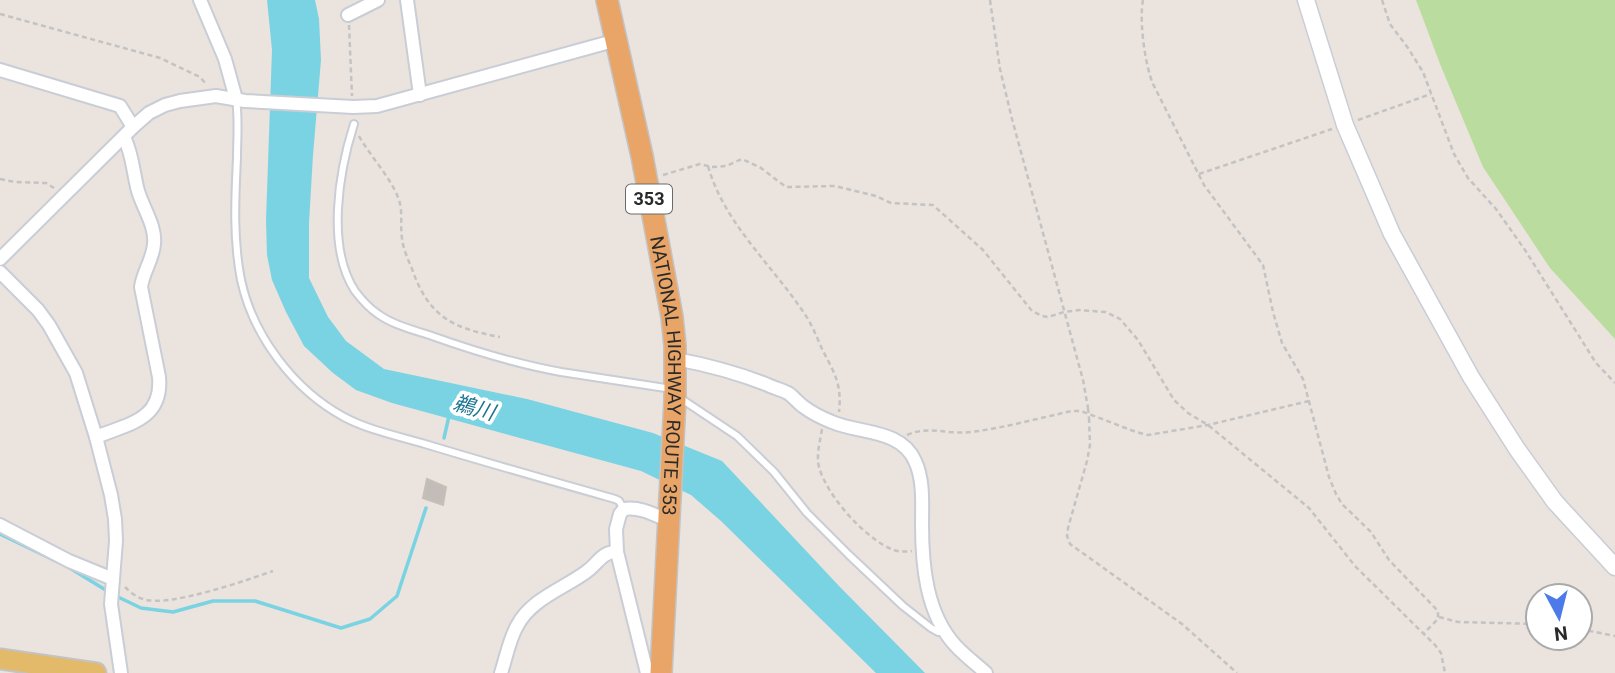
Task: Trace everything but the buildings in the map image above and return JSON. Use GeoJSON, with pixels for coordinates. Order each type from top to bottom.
{"type":"FeatureCollection","features":[{"type":"Feature","properties":{"kind":"highway","name":"NATIONAL HIGHWAY ROUTE 353"},"geometry":{"type":"LineString","coordinates":[[607,0],[646,180],[670,309],[676,359],[661,673]]}},
{"type":"Feature","properties":{"kind":"main road"},"geometry":{"type":"LineString","coordinates":[[0,659],[96,673]]}},
{"type":"Feature","properties":{"kind":"street"},"geometry":{"type":"LineString","coordinates":[[200,0],[240,100]]}},
{"type":"Feature","properties":{"kind":"street"},"geometry":{"type":"LineString","coordinates":[[348,15],[379,0]]}},
{"type":"Feature","properties":{"kind":"street"},"geometry":{"type":"LineString","coordinates":[[407,0],[420,95]]}},
{"type":"Feature","properties":{"kind":"street"},"geometry":{"type":"LineString","coordinates":[[1306,0],[1345,125],[1392,234],[1471,377],[1517,449],[1555,502],[1615,567]]}},
{"type":"Feature","properties":{"kind":"street"},"geometry":{"type":"LineString","coordinates":[[0,259],[133,127],[149,113],[165,105],[216,96],[348,107],[376,106],[617,40]]}},
{"type":"Feature","properties":{"kind":"street"},"geometry":{"type":"LineString","coordinates":[[0,70],[117,104],[133,127]]}},
{"type":"Feature","properties":{"kind":"street"},"geometry":{"type":"LineString","coordinates":[[96,437],[144,418],[154,407],[159,392],[159,377],[141,287],[154,246],[153,231],[139,194],[132,157],[124,138]]}},
{"type":"Feature","properties":{"kind":"street"},"geometry":{"type":"LineString","coordinates":[[0,272],[38,310],[55,335],[76,373],[96,437],[115,519],[111,604],[121,673]]}},
{"type":"Feature","properties":{"kind":"street"},"geometry":{"type":"LineString","coordinates":[[676,359],[742,374],[787,393],[824,419],[896,439],[912,455],[918,468],[922,500],[922,551],[929,596],[945,632],[955,645],[986,673]]}},
{"type":"Feature","properties":{"kind":"street"},"geometry":{"type":"LineString","coordinates":[[647,673],[617,552],[616,529],[620,514],[628,508],[670,517]]}},
{"type":"Feature","properties":{"kind":"street"},"geometry":{"type":"LineString","coordinates":[[0,525],[113,583]]}},
{"type":"Feature","properties":{"kind":"street"},"geometry":{"type":"LineString","coordinates":[[501,673],[516,627],[525,613],[589,571],[609,551],[617,552]]}},
{"type":"Feature","properties":{"kind":"lane"},"geometry":{"type":"LineString","coordinates":[[240,100],[235,229],[242,282],[255,320],[287,370],[317,400],[346,418],[467,457],[615,499],[624,509]]}},
{"type":"Feature","properties":{"kind":"lane"},"geometry":{"type":"LineString","coordinates":[[354,124],[343,167],[338,229],[342,258],[355,290],[378,314],[392,322],[467,348],[523,363],[675,395],[737,436],[774,472],[807,513],[903,606],[931,628],[945,632]]}},
{"type":"Feature","properties":{"kind":"path"},"geometry":{"type":"LineString","coordinates":[[990,0],[1000,69],[1083,380],[1090,418],[1090,445],[1067,536],[1070,544],[1182,624],[1237,673]]}},
{"type":"Feature","properties":{"kind":"path"},"geometry":{"type":"LineString","coordinates":[[1143,0],[1141,16],[1150,76],[1198,174],[1264,265],[1273,312],[1285,351],[1300,373],[1336,494],[1342,504],[1371,532],[1389,560],[1438,611],[1439,617]]}},
{"type":"Feature","properties":{"kind":"path"},"geometry":{"type":"LineString","coordinates":[[1382,0],[1390,24],[1423,72],[1454,154],[1468,178],[1496,209],[1596,363],[1615,383]]}},
{"type":"Feature","properties":{"kind":"path"},"geometry":{"type":"LineString","coordinates":[[0,14],[160,58],[200,77],[216,96]]}},
{"type":"Feature","properties":{"kind":"path"},"geometry":{"type":"LineString","coordinates":[[348,15],[348,107]]}},
{"type":"Feature","properties":{"kind":"path"},"geometry":{"type":"LineString","coordinates":[[1198,174],[1431,94]]}},
{"type":"Feature","properties":{"kind":"path"},"geometry":{"type":"LineString","coordinates":[[354,124],[360,139],[385,174],[399,200],[402,240],[416,280],[429,304],[450,321],[476,333],[500,337]]}},
{"type":"Feature","properties":{"kind":"path"},"geometry":{"type":"LineString","coordinates":[[646,180],[700,164],[719,168],[742,159],[761,168],[786,187],[835,186],[876,196],[891,203],[933,205],[984,250],[1032,311],[1048,317],[1079,310],[1113,314],[1139,340],[1174,400],[1309,508],[1355,566],[1441,653],[1445,673]]}},
{"type":"Feature","properties":{"kind":"path"},"geometry":{"type":"LineString","coordinates":[[708,166],[732,217],[805,314],[838,380],[840,404],[836,424]]}},
{"type":"Feature","properties":{"kind":"path"},"geometry":{"type":"LineString","coordinates":[[0,178],[15,183],[46,183],[63,197]]}},
{"type":"Feature","properties":{"kind":"path"},"geometry":{"type":"LineString","coordinates":[[896,439],[918,430],[972,432],[1072,411],[1081,411],[1148,435],[1208,425],[1308,401]]}},
{"type":"Feature","properties":{"kind":"path"},"geometry":{"type":"LineString","coordinates":[[824,419],[818,465],[833,497],[845,512],[877,541],[892,550],[922,551]]}},
{"type":"Feature","properties":{"kind":"path"},"geometry":{"type":"LineString","coordinates":[[113,583],[145,600],[170,600],[274,571]]}},
{"type":"Feature","properties":{"kind":"path"},"geometry":{"type":"LineString","coordinates":[[1439,617],[1458,622],[1524,624]]}},
{"type":"Feature","properties":{"kind":"path"},"geometry":{"type":"LineString","coordinates":[[1424,633],[1439,617]]}},
{"type":"Feature","properties":{"kind":"path"},"geometry":{"type":"LineString","coordinates":[[1594,632],[1615,636]]}},
{"type":"Feature","properties":{"kind":"green space"},"geometry":{"type":"Polygon","coordinates":[[[1416,0],[1615,0],[1615,339],[1550,268],[1483,167],[1416,0]]]}},
{"type":"Feature","properties":{"kind":"water","name":"鵜川"},"geometry":{"type":"Polygon","coordinates":[[[267,0],[315,0],[321,60],[309,223],[309,278],[328,317],[346,341],[384,369],[527,399],[653,433],[722,461],[925,673],[876,673],[691,495],[641,471],[392,403],[356,390],[304,346],[272,280],[267,255],[272,50],[267,0]]]}},
{"type":"Feature","properties":{"kind":"waterway","name":"鵜川"},"geometry":{"type":"LineString","coordinates":[[444,438],[449,416]]}},
{"type":"Feature","properties":{"kind":"waterway"},"geometry":{"type":"LineString","coordinates":[[116,596],[141,608],[173,612],[213,601],[255,601],[341,628],[370,619],[397,596],[426,508]]}},
{"type":"Feature","properties":{"kind":"waterway"},"geometry":{"type":"LineString","coordinates":[[0,534],[58,562]]}},
{"type":"Feature","properties":{"kind":"waterway"},"geometry":{"type":"LineString","coordinates":[[68,567],[109,592]]}}]}
